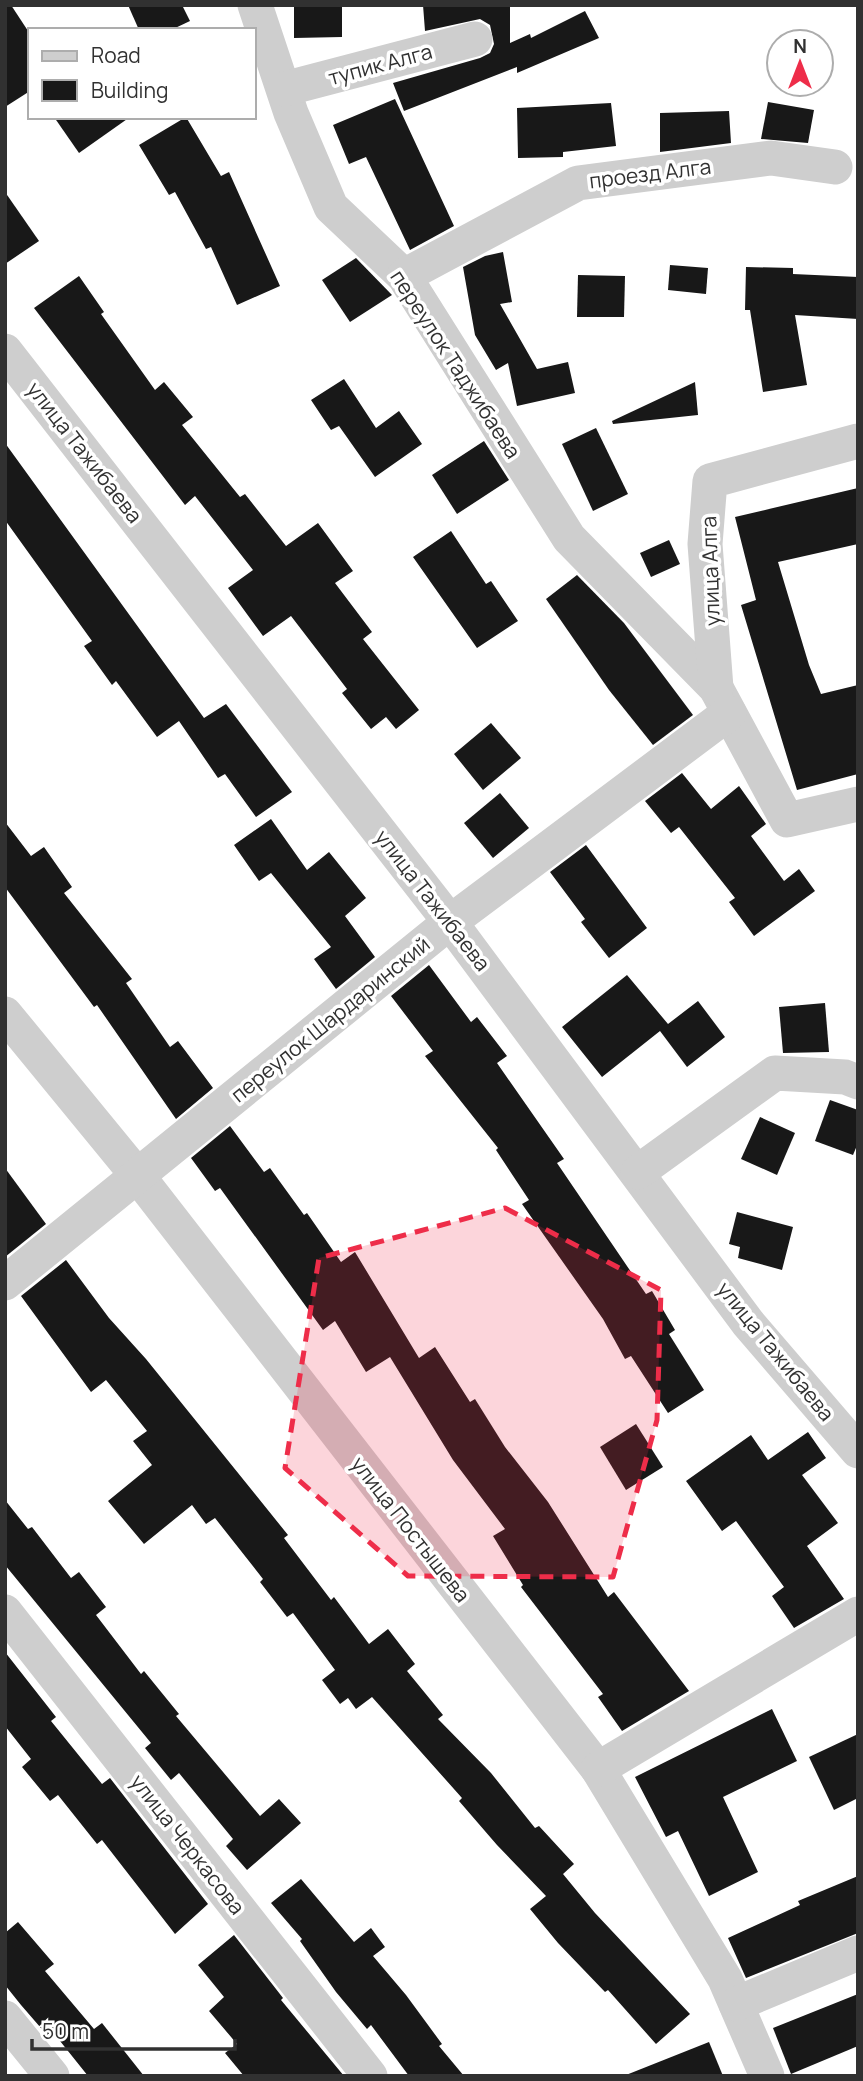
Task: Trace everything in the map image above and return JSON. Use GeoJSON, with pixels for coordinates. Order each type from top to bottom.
{"type":"FeatureCollection","features":[{"type":"Feature","properties":{"kind":"street","name":"переулок Таджибаева"},"geometry":{"type":"LineString","coordinates":[[255,5],[290,113],[331,207],[404,275],[569,538],[723,700]]}},
{"type":"Feature","properties":{"kind":"street","name":"тупик Алга"},"geometry":{"type":"LineString","coordinates":[[284,89],[475,39]]}},
{"type":"Feature","properties":{"kind":"street","name":"проезд Алга"},"geometry":{"type":"LineString","coordinates":[[404,275],[578,183],[772,158],[835,167]]}},
{"type":"Feature","properties":{"kind":"street","name":"улица Тажибаева"},"geometry":{"type":"LineString","coordinates":[[5,351],[450,922],[748,1322],[858,1451]]}},
{"type":"Feature","properties":{"kind":"street","name":"улица Алга"},"geometry":{"type":"LineString","coordinates":[[723,700],[705,544],[710,481],[858,441]]}},
{"type":"Feature","properties":{"kind":"street"},"geometry":{"type":"LineString","coordinates":[[723,700],[786,820],[858,804]]}},
{"type":"Feature","properties":{"kind":"street","name":"переулок Шардаринский"},"geometry":{"type":"LineString","coordinates":[[5,1283],[723,700]]}},
{"type":"Feature","properties":{"kind":"street","name":"улица Постышева"},"geometry":{"type":"LineString","coordinates":[[5,1014],[138,1175],[598,1769],[725,1979],[766,2076]]}},
{"type":"Feature","properties":{"kind":"street"},"geometry":{"type":"LineString","coordinates":[[638,1172],[775,1073],[845,1077],[858,1082]]}},
{"type":"Feature","properties":{"kind":"street","name":"улица Черкасова"},"geometry":{"type":"LineString","coordinates":[[5,1612],[370,2076]]}},
{"type":"Feature","properties":{"kind":"street"},"geometry":{"type":"LineString","coordinates":[[598,1769],[858,1614]]}},
{"type":"Feature","properties":{"kind":"street"},"geometry":{"type":"LineString","coordinates":[[736,2004],[858,1953]]}},
{"type":"Feature","properties":{"kind":"street"},"geometry":{"type":"LineString","coordinates":[[5,2018],[52,2076]]}},
{"type":"Feature","properties":{"kind":"highlighted area"},"geometry":{"type":"Polygon","coordinates":[[[505,1208],[661,1290],[657,1420],[613,1577],[408,1576],[285,1468],[319,1258],[505,1208]]]}},
{"type":"Feature","properties":{"kind":"building"},"geometry":{"type":"Polygon","coordinates":[[[5,5],[11,5],[28,31],[28,92],[5,107],[5,5]]]}},
{"type":"Feature","properties":{"kind":"building"},"geometry":{"type":"Polygon","coordinates":[[[128,5],[182,5],[190,21],[175,28],[138,28],[128,5]]]}},
{"type":"Feature","properties":{"kind":"building"},"geometry":{"type":"Polygon","coordinates":[[[294,5],[342,5],[342,37],[294,38],[294,5]]]}},
{"type":"Feature","properties":{"kind":"building"},"geometry":{"type":"Polygon","coordinates":[[[423,5],[510,5],[510,43],[530,34],[531,38],[585,11],[599,38],[517,73],[517,67],[404,111],[393,83],[480,58],[490,53],[494,44],[490,25],[480,19],[425,31],[423,5]]]}},
{"type":"Feature","properties":{"kind":"building"},"geometry":{"type":"Polygon","coordinates":[[[395,99],[454,226],[410,250],[366,157],[349,164],[333,125],[395,99]]]}},
{"type":"Feature","properties":{"kind":"building"},"geometry":{"type":"Polygon","coordinates":[[[768,102],[814,110],[808,143],[761,139],[768,102]]]}},
{"type":"Feature","properties":{"kind":"building"},"geometry":{"type":"Polygon","coordinates":[[[611,103],[616,146],[563,152],[563,157],[518,158],[517,108],[611,103]]]}},
{"type":"Feature","properties":{"kind":"building"},"geometry":{"type":"Polygon","coordinates":[[[729,111],[731,143],[660,152],[660,113],[729,111]]]}},
{"type":"Feature","properties":{"kind":"building"},"geometry":{"type":"Polygon","coordinates":[[[55,119],[127,119],[79,153],[55,119]]]}},
{"type":"Feature","properties":{"kind":"building"},"geometry":{"type":"Polygon","coordinates":[[[183,119],[187,119],[221,176],[229,172],[280,286],[237,305],[211,247],[206,249],[175,192],[169,195],[139,145],[183,119]]]}},
{"type":"Feature","properties":{"kind":"building"},"geometry":{"type":"Polygon","coordinates":[[[5,192],[39,241],[5,264],[5,192]]]}},
{"type":"Feature","properties":{"kind":"building"},"geometry":{"type":"Polygon","coordinates":[[[503,252],[512,302],[500,304],[537,369],[568,362],[575,393],[517,406],[508,363],[496,370],[475,335],[463,267],[485,256],[503,252]]]}},
{"type":"Feature","properties":{"kind":"building"},"geometry":{"type":"Polygon","coordinates":[[[356,258],[392,295],[350,322],[322,280],[356,258]]]}},
{"type":"Feature","properties":{"kind":"building"},"geometry":{"type":"Polygon","coordinates":[[[670,265],[708,268],[706,294],[668,290],[670,265]]]}},
{"type":"Feature","properties":{"kind":"building"},"geometry":{"type":"Polygon","coordinates":[[[746,267],[793,268],[793,274],[858,277],[858,319],[795,315],[807,385],[763,392],[750,310],[745,310],[746,267]]]}},
{"type":"Feature","properties":{"kind":"building"},"geometry":{"type":"Polygon","coordinates":[[[578,275],[625,276],[624,317],[577,317],[578,275]]]}},
{"type":"Feature","properties":{"kind":"building"},"geometry":{"type":"Polygon","coordinates":[[[79,276],[104,312],[101,314],[155,390],[164,382],[193,417],[182,425],[240,497],[245,494],[286,546],[318,523],[353,571],[335,583],[372,632],[363,639],[419,710],[396,729],[386,717],[371,729],[342,693],[347,689],[291,616],[263,636],[228,588],[253,570],[195,496],[185,505],[34,308],[79,276]]]}},
{"type":"Feature","properties":{"kind":"building"},"geometry":{"type":"Polygon","coordinates":[[[344,379],[376,428],[399,411],[422,444],[375,477],[339,426],[331,430],[311,400],[344,379]]]}},
{"type":"Feature","properties":{"kind":"building"},"geometry":{"type":"Polygon","coordinates":[[[695,382],[698,415],[613,424],[612,421],[695,382]]]}},
{"type":"Feature","properties":{"kind":"building"},"geometry":{"type":"Polygon","coordinates":[[[596,428],[628,494],[593,511],[562,444],[596,428]]]}},
{"type":"Feature","properties":{"kind":"building"},"geometry":{"type":"Polygon","coordinates":[[[484,441],[509,480],[457,514],[432,475],[484,441]]]}},
{"type":"Feature","properties":{"kind":"building"},"geometry":{"type":"Polygon","coordinates":[[[5,443],[204,718],[226,704],[292,792],[256,817],[225,774],[218,778],[179,721],[157,737],[116,681],[112,685],[84,646],[92,641],[5,520],[5,443]]]}},
{"type":"Feature","properties":{"kind":"building"},"geometry":{"type":"Polygon","coordinates":[[[858,488],[858,544],[778,562],[809,665],[821,694],[858,685],[858,774],[797,790],[741,605],[756,600],[735,517],[858,488]]]}},
{"type":"Feature","properties":{"kind":"building"},"geometry":{"type":"Polygon","coordinates":[[[451,531],[486,584],[491,581],[518,621],[477,648],[413,557],[451,531]]]}},
{"type":"Feature","properties":{"kind":"building"},"geometry":{"type":"Polygon","coordinates":[[[669,540],[680,564],[651,577],[640,553],[669,540]]]}},
{"type":"Feature","properties":{"kind":"building"},"geometry":{"type":"Polygon","coordinates":[[[577,575],[624,623],[693,715],[653,745],[609,690],[546,599],[577,575]]]}},
{"type":"Feature","properties":{"kind":"building"},"geometry":{"type":"Polygon","coordinates":[[[491,723],[521,758],[483,790],[454,754],[491,723]]]}},
{"type":"Feature","properties":{"kind":"building"},"geometry":{"type":"Polygon","coordinates":[[[682,773],[711,809],[739,786],[766,824],[751,836],[784,881],[799,869],[815,891],[754,936],[729,902],[735,898],[679,827],[671,833],[645,801],[682,773]]]}},
{"type":"Feature","properties":{"kind":"building"},"geometry":{"type":"Polygon","coordinates":[[[500,793],[529,828],[493,858],[464,823],[500,793]]]}},
{"type":"Feature","properties":{"kind":"building"},"geometry":{"type":"Polygon","coordinates":[[[271,819],[307,870],[329,852],[366,898],[345,916],[375,957],[336,989],[314,959],[331,947],[271,873],[259,881],[234,845],[271,819]]]}},
{"type":"Feature","properties":{"kind":"building"},"geometry":{"type":"Polygon","coordinates":[[[5,822],[31,856],[44,847],[72,887],[64,893],[132,979],[126,983],[170,1047],[178,1041],[213,1088],[176,1119],[97,1005],[94,1007],[5,887],[5,822]]]}},
{"type":"Feature","properties":{"kind":"building"},"geometry":{"type":"Polygon","coordinates":[[[586,845],[647,928],[609,958],[581,922],[585,919],[550,872],[586,845]]]}},
{"type":"Feature","properties":{"kind":"building"},"geometry":{"type":"Polygon","coordinates":[[[429,965],[471,1022],[477,1017],[507,1056],[497,1063],[564,1159],[557,1163],[646,1294],[652,1291],[675,1330],[669,1334],[704,1390],[668,1413],[631,1356],[625,1359],[603,1319],[522,1204],[529,1200],[496,1150],[498,1148],[425,1056],[433,1051],[391,996],[429,965]]]}},
{"type":"Feature","properties":{"kind":"building"},"geometry":{"type":"Polygon","coordinates":[[[627,975],[668,1024],[698,1001],[725,1037],[687,1067],[660,1031],[602,1077],[562,1027],[627,975]]]}},
{"type":"Feature","properties":{"kind":"building"},"geometry":{"type":"Polygon","coordinates":[[[825,1003],[829,1052],[783,1053],[779,1007],[825,1003]]]}},
{"type":"Feature","properties":{"kind":"building"},"geometry":{"type":"Polygon","coordinates":[[[830,1100],[858,1110],[858,1143],[853,1155],[815,1141],[830,1100]]]}},
{"type":"Feature","properties":{"kind":"building"},"geometry":{"type":"Polygon","coordinates":[[[760,1117],[795,1133],[777,1175],[741,1159],[760,1117]]]}},
{"type":"Feature","properties":{"kind":"building"},"geometry":{"type":"Polygon","coordinates":[[[230,1126],[264,1172],[270,1168],[304,1215],[307,1213],[341,1262],[355,1252],[419,1358],[435,1347],[470,1402],[475,1399],[505,1447],[548,1502],[608,1597],[614,1592],[689,1691],[622,1731],[598,1697],[603,1694],[521,1587],[523,1585],[493,1536],[505,1529],[453,1460],[390,1357],[366,1372],[335,1321],[323,1330],[220,1188],[215,1191],[191,1158],[230,1126]]]}},
{"type":"Feature","properties":{"kind":"building"},"geometry":{"type":"Polygon","coordinates":[[[5,1168],[46,1224],[5,1257],[5,1168]]]}},
{"type":"Feature","properties":{"kind":"building"},"geometry":{"type":"Polygon","coordinates":[[[737,1212],[793,1227],[782,1270],[738,1258],[740,1247],[729,1244],[737,1212]]]}},
{"type":"Feature","properties":{"kind":"building"},"geometry":{"type":"Polygon","coordinates":[[[66,1260],[109,1318],[146,1359],[288,1535],[284,1538],[331,1600],[334,1597],[369,1644],[388,1629],[415,1664],[407,1671],[443,1715],[438,1719],[491,1773],[535,1828],[539,1826],[574,1864],[563,1874],[595,1913],[690,2014],[656,2044],[608,1990],[605,1992],[558,1943],[530,1909],[546,1896],[497,1845],[459,1801],[462,1798],[372,1697],[356,1709],[348,1698],[340,1704],[322,1680],[335,1670],[293,1613],[287,1617],[260,1582],[263,1579],[215,1518],[206,1524],[192,1505],[144,1544],[108,1501],[152,1465],[133,1441],[147,1431],[106,1380],[91,1392],[21,1296],[66,1260]]]}},
{"type":"Feature","properties":{"kind":"building"},"geometry":{"type":"Polygon","coordinates":[[[636,1424],[663,1467],[626,1490],[600,1447],[636,1424]]]}},
{"type":"Feature","properties":{"kind":"building"},"geometry":{"type":"Polygon","coordinates":[[[808,1432],[826,1458],[802,1475],[838,1523],[807,1546],[844,1599],[794,1628],[772,1596],[784,1587],[736,1521],[722,1531],[686,1481],[751,1435],[768,1460],[808,1432]]]}},
{"type":"Feature","properties":{"kind":"building"},"geometry":{"type":"Polygon","coordinates":[[[5,1500],[28,1529],[32,1527],[71,1578],[79,1572],[106,1607],[96,1615],[141,1674],[144,1671],[179,1714],[176,1716],[260,1816],[279,1799],[301,1823],[247,1870],[226,1846],[233,1839],[179,1773],[171,1780],[145,1748],[151,1743],[5,1565],[5,1500]]]}},
{"type":"Feature","properties":{"kind":"building"},"geometry":{"type":"Polygon","coordinates":[[[5,1652],[56,1717],[51,1721],[102,1784],[110,1778],[208,1904],[175,1934],[102,1840],[97,1844],[58,1795],[50,1801],[22,1767],[31,1759],[5,1726],[5,1652]]]}},
{"type":"Feature","properties":{"kind":"building"},"geometry":{"type":"Polygon","coordinates":[[[772,1709],[797,1761],[723,1797],[758,1872],[709,1896],[678,1831],[666,1837],[635,1777],[772,1709]]]}},
{"type":"Feature","properties":{"kind":"building"},"geometry":{"type":"Polygon","coordinates":[[[858,1734],[858,1798],[834,1810],[809,1757],[858,1734]]]}},
{"type":"Feature","properties":{"kind":"building"},"geometry":{"type":"Polygon","coordinates":[[[858,1876],[858,1933],[746,1978],[728,1938],[800,1905],[798,1901],[858,1876]]]}},
{"type":"Feature","properties":{"kind":"building"},"geometry":{"type":"Polygon","coordinates":[[[301,1879],[354,1942],[371,1928],[385,1947],[373,1956],[406,1995],[442,2044],[439,2046],[464,2076],[409,2076],[371,2025],[367,2029],[336,1992],[300,1941],[302,1939],[271,1903],[301,1879]]]}},
{"type":"Feature","properties":{"kind":"building"},"geometry":{"type":"Polygon","coordinates":[[[18,1922],[54,1964],[45,1971],[94,2029],[102,2023],[144,2076],[88,2076],[52,2031],[47,2035],[21,2005],[5,1985],[5,1933],[18,1922]]]}},
{"type":"Feature","properties":{"kind":"building"},"geometry":{"type":"Polygon","coordinates":[[[234,1935],[283,1998],[281,2000],[344,2076],[244,2076],[225,2053],[237,2044],[209,2011],[224,1997],[198,1965],[234,1935]]]}},
{"type":"Feature","properties":{"kind":"building"},"geometry":{"type":"Polygon","coordinates":[[[858,1994],[858,2046],[791,2074],[773,2028],[858,1994]]]}},
{"type":"Feature","properties":{"kind":"building"},"geometry":{"type":"Polygon","coordinates":[[[709,2042],[723,2076],[626,2075],[709,2042]]]}}]}
